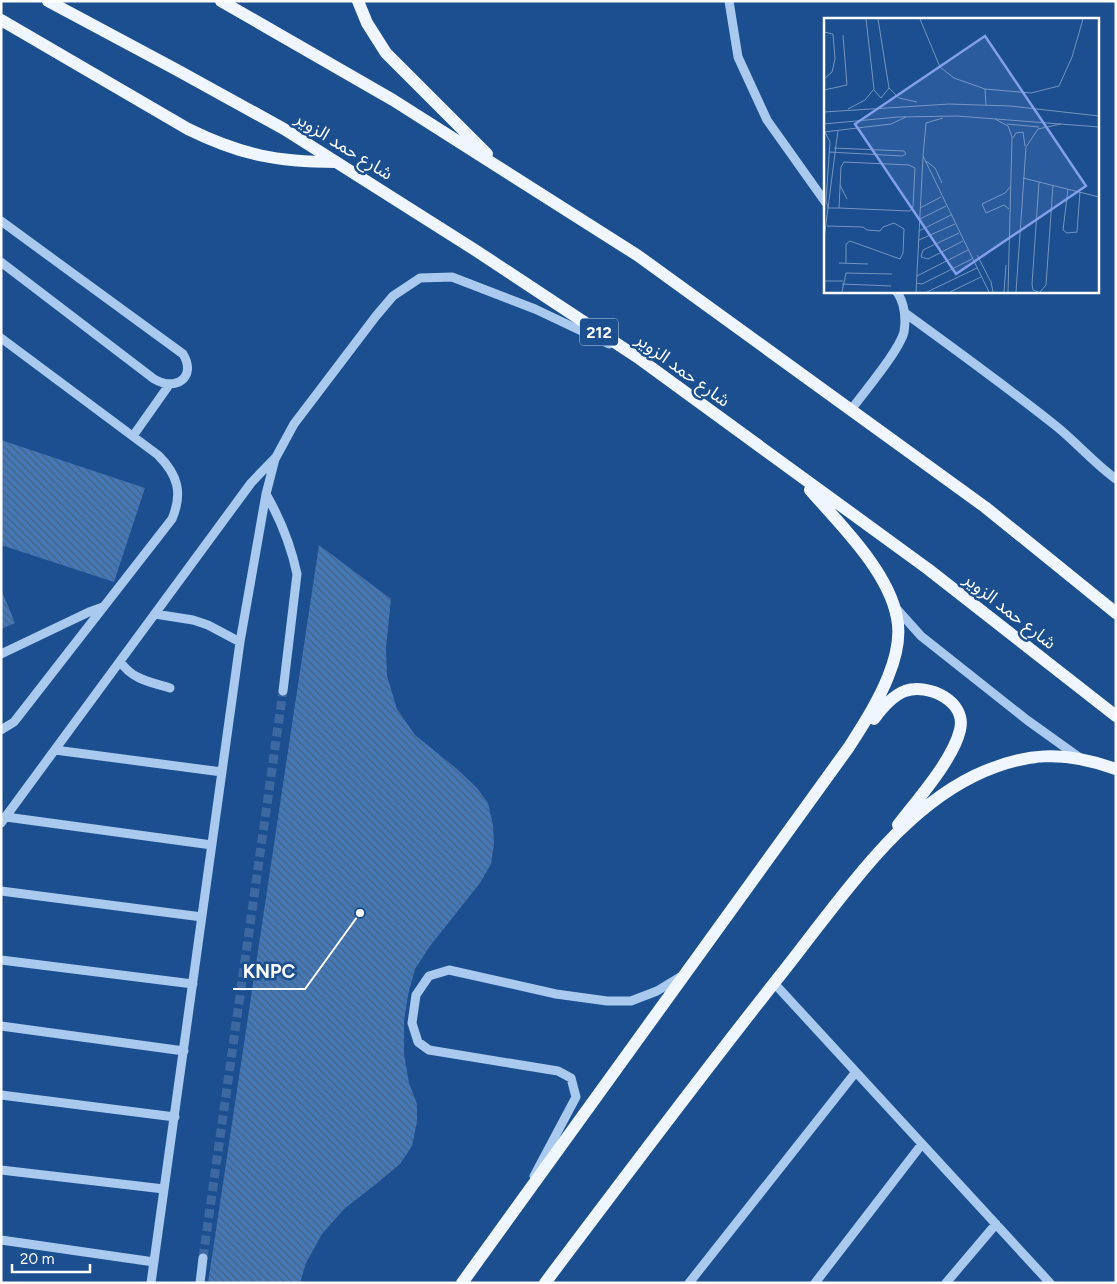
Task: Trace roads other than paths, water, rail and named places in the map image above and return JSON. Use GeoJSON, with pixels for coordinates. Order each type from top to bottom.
{"type":"FeatureCollection","features":[{"type":"Feature","properties":{"kind":"main road","name":"شارع حمد الزوير"},"geometry":{"type":"LineString","coordinates":[[48,1],[284,129],[475,250],[637,357],[928,569],[1116,716]]}},
{"type":"Feature","properties":{"kind":"main road"},"geometry":{"type":"LineString","coordinates":[[221,1],[393,100],[637,255],[985,507],[1116,613]]}},
{"type":"Feature","properties":{"kind":"main road"},"geometry":{"type":"LineString","coordinates":[[358,1],[367,22],[386,52],[505,171]]}},
{"type":"Feature","properties":{"kind":"main road"},"geometry":{"type":"LineString","coordinates":[[1,20],[188,129],[214,141],[240,151],[272,159],[336,162]]}},
{"type":"Feature","properties":{"kind":"main road"},"geometry":{"type":"LineString","coordinates":[[793,472],[863,553],[885,584],[894,605],[897,619],[898,638],[888,676],[875,704],[849,747]]}},
{"type":"Feature","properties":{"kind":"main road"},"geometry":{"type":"LineString","coordinates":[[462,1283],[849,747],[884,706],[900,694],[921,689],[937,693],[949,701],[958,711],[961,728],[955,746],[948,758],[880,849],[774,983],[544,1283]]}},
{"type":"Feature","properties":{"kind":"main road"},"geometry":{"type":"LineString","coordinates":[[880,849],[936,800],[974,776],[1010,762],[1028,758],[1063,755],[1080,758],[1116,770]]}},
{"type":"Feature","properties":{"kind":"street"},"geometry":{"type":"LineString","coordinates":[[729,1],[738,56],[767,120],[824,200]]}},
{"type":"Feature","properties":{"kind":"street"},"geometry":{"type":"LineString","coordinates":[[1,221],[183,354],[188,361],[188,370],[184,378],[178,384],[169,385],[154,379],[1,262]]}},
{"type":"Feature","properties":{"kind":"street"},"geometry":{"type":"LineString","coordinates":[[212,845],[3,820],[251,483],[274,459],[294,424],[393,296],[420,278],[452,277],[535,309],[637,357]]}},
{"type":"Feature","properties":{"kind":"street"},"geometry":{"type":"LineString","coordinates":[[851,410],[894,351],[904,334],[905,313],[896,292]]}},
{"type":"Feature","properties":{"kind":"street"},"geometry":{"type":"LineString","coordinates":[[905,313],[1058,427],[1116,480]]}},
{"type":"Feature","properties":{"kind":"street"},"geometry":{"type":"LineString","coordinates":[[1,338],[158,455],[173,473],[178,496],[177,508],[172,519],[14,722],[1,730]]}},
{"type":"Feature","properties":{"kind":"street"},"geometry":{"type":"LineString","coordinates":[[133,436],[169,385]]}},
{"type":"Feature","properties":{"kind":"street"},"geometry":{"type":"LineString","coordinates":[[152,1283],[240,642],[274,459]]}},
{"type":"Feature","properties":{"kind":"street"},"geometry":{"type":"LineString","coordinates":[[266,494],[285,531],[297,574],[283,691]]}},
{"type":"Feature","properties":{"kind":"street"},"geometry":{"type":"LineString","coordinates":[[894,605],[921,636],[1027,720],[1080,758]]}},
{"type":"Feature","properties":{"kind":"street"},"geometry":{"type":"LineString","coordinates":[[1,654],[103,607]]}},
{"type":"Feature","properties":{"kind":"street"},"geometry":{"type":"LineString","coordinates":[[155,614],[193,620],[208,625],[240,642]]}},
{"type":"Feature","properties":{"kind":"street"},"geometry":{"type":"LineString","coordinates":[[120,661],[123,667],[133,675],[170,688]]}},
{"type":"Feature","properties":{"kind":"street"},"geometry":{"type":"LineString","coordinates":[[54,750],[222,772]]}},
{"type":"Feature","properties":{"kind":"street"},"geometry":{"type":"LineString","coordinates":[[1,891],[202,917]]}},
{"type":"Feature","properties":{"kind":"street"},"geometry":{"type":"LineString","coordinates":[[1,960],[193,984]]}},
{"type":"Feature","properties":{"kind":"street"},"geometry":{"type":"LineString","coordinates":[[517,1207],[576,1097],[571,1078],[558,1072],[429,1050],[418,1042],[412,1023],[416,995],[429,976],[449,970],[556,994],[615,1001],[632,1001],[657,991],[685,974]]}},
{"type":"Feature","properties":{"kind":"street"},"geometry":{"type":"LineString","coordinates":[[774,983],[1050,1283]]}},
{"type":"Feature","properties":{"kind":"street"},"geometry":{"type":"LineString","coordinates":[[1,1026],[184,1052]]}},
{"type":"Feature","properties":{"kind":"street"},"geometry":{"type":"LineString","coordinates":[[689,1283],[855,1073]]}},
{"type":"Feature","properties":{"kind":"street"},"geometry":{"type":"LineString","coordinates":[[1,1095],[175,1117]]}},
{"type":"Feature","properties":{"kind":"street"},"geometry":{"type":"LineString","coordinates":[[815,1283],[922,1144]]}},
{"type":"Feature","properties":{"kind":"street"},"geometry":{"type":"LineString","coordinates":[[1,1170],[164,1189]]}},
{"type":"Feature","properties":{"kind":"street"},"geometry":{"type":"LineString","coordinates":[[946,1283],[996,1224]]}},
{"type":"Feature","properties":{"kind":"street"},"geometry":{"type":"LineString","coordinates":[[1,1240],[154,1262]]}},
{"type":"Feature","properties":{"kind":"street"},"geometry":{"type":"LineString","coordinates":[[200,1283],[203,1258]]}},
{"type":"Feature","properties":{"kind":"tunnel"},"geometry":{"type":"LineString","coordinates":[[203,1258],[283,691]]}},
{"type":"Feature","properties":{"kind":"place","name":"KNPC"},"geometry":{"type":"Point","coordinates":[360,913]}}]}
